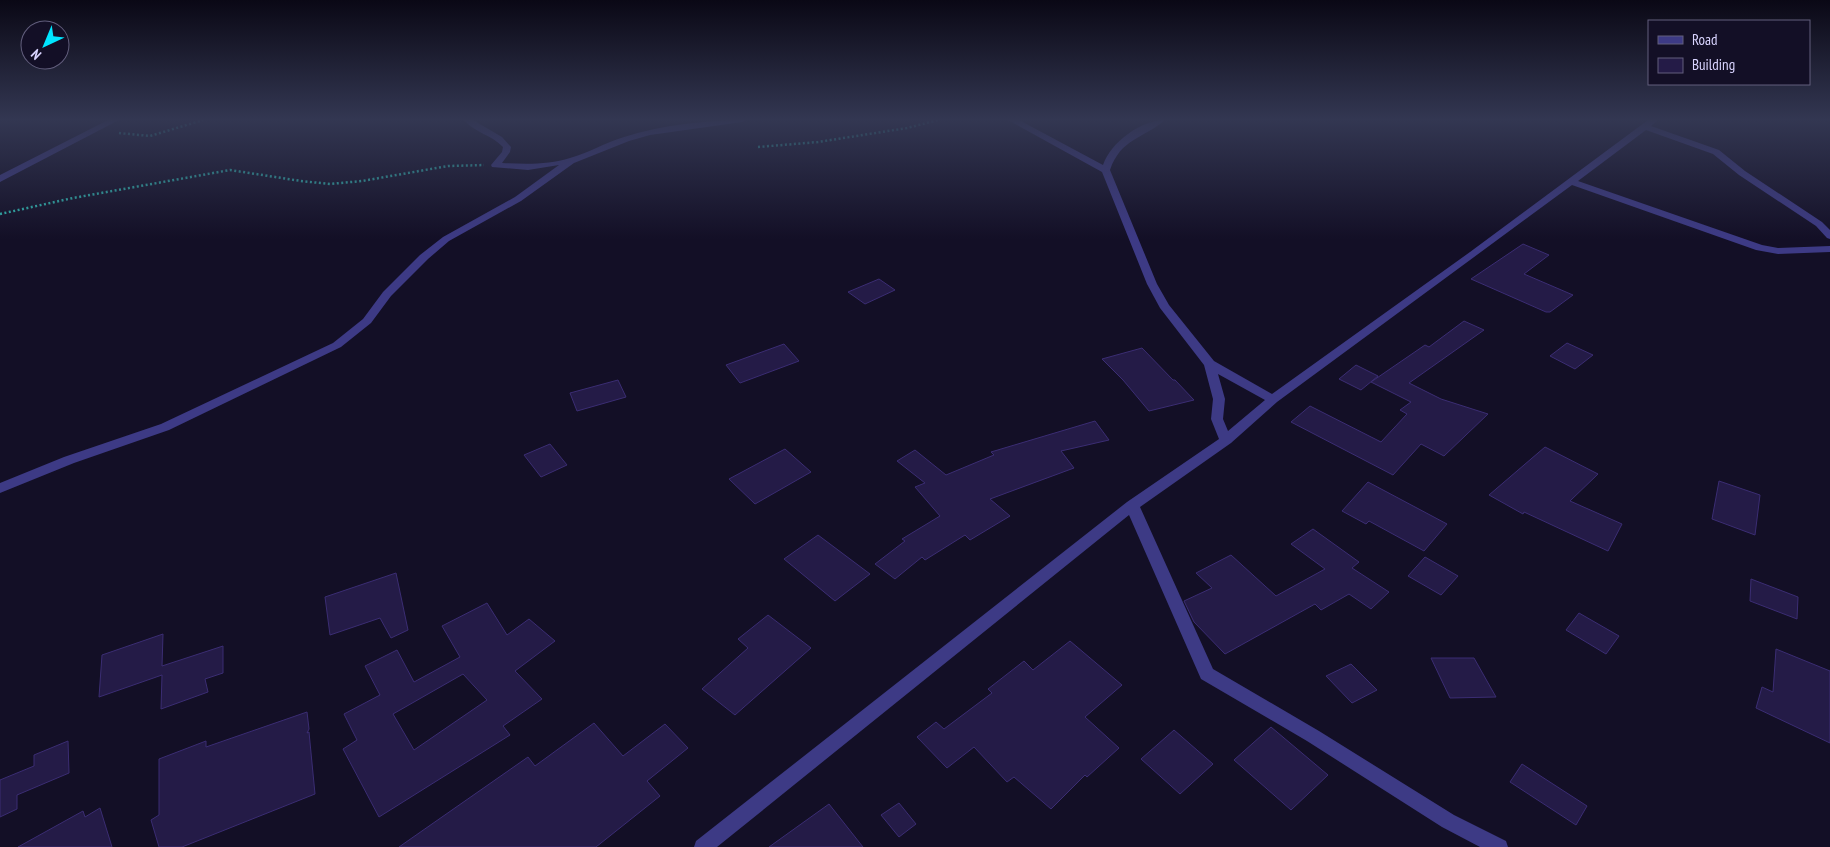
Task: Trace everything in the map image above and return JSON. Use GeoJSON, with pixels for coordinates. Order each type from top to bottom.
{"type":"FeatureCollection","features":[{"type":"Feature","properties":{"kind":"street"},"geometry":{"type":"LineString","coordinates":[[0,180],[39,160]]}},
{"type":"Feature","properties":{"kind":"street"},"geometry":{"type":"LineString","coordinates":[[495,165],[500,160]]}},
{"type":"Feature","properties":{"kind":"street"},"geometry":{"type":"LineString","coordinates":[[0,488],[69,460],[165,426],[267,380],[337,344],[367,321],[387,294],[446,238],[518,198],[577,160]]}},
{"type":"Feature","properties":{"kind":"street"},"geometry":{"type":"LineString","coordinates":[[1086,160],[1106,170]]}},
{"type":"Feature","properties":{"kind":"street"},"geometry":{"type":"LineString","coordinates":[[1109,160],[1106,170],[1152,284],[1164,306],[1210,364],[1273,399]]}},
{"type":"Feature","properties":{"kind":"street"},"geometry":{"type":"LineString","coordinates":[[703,847],[1132,505],[1226,440],[1273,399],[1602,160]]}},
{"type":"Feature","properties":{"kind":"street"},"geometry":{"type":"LineString","coordinates":[[1725,160],[1742,174],[1819,224],[1830,236]]}},
{"type":"Feature","properties":{"kind":"street"},"geometry":{"type":"LineString","coordinates":[[495,165],[528,167],[571,162]]}},
{"type":"Feature","properties":{"kind":"street"},"geometry":{"type":"LineString","coordinates":[[1572,182],[1611,194],[1760,248],[1778,251],[1830,249]]}},
{"type":"Feature","properties":{"kind":"street"},"geometry":{"type":"LineString","coordinates":[[1210,364],[1219,399],[1217,419],[1226,440]]}},
{"type":"Feature","properties":{"kind":"street"},"geometry":{"type":"LineString","coordinates":[[1132,505],[1207,674],[1313,736],[1458,826],[1499,847]]}},
{"type":"Feature","properties":{"kind":"street"},"geometry":{"type":"LineString","coordinates":[[1458,826],[1480,847]]}},
{"type":"Feature","properties":{"kind":"path"},"geometry":{"type":"LineString","coordinates":[[0,214],[73,198],[230,170],[315,184],[368,180],[446,165],[495,165]]}},
{"type":"Feature","properties":{"kind":"building"},"geometry":{"type":"Polygon","coordinates":[[[1523,244],[1549,255],[1524,274],[1573,295],[1550,312],[1546,312],[1471,279],[1523,244]]]}},
{"type":"Feature","properties":{"kind":"building"},"geometry":{"type":"Polygon","coordinates":[[[879,279],[895,290],[865,304],[848,292],[879,279]]]}},
{"type":"Feature","properties":{"kind":"building"},"geometry":{"type":"Polygon","coordinates":[[[1464,321],[1484,330],[1409,383],[1441,399],[1488,414],[1444,456],[1421,444],[1393,475],[1291,422],[1310,406],[1381,442],[1407,414],[1400,410],[1411,402],[1371,382],[1425,345],[1429,347],[1464,321]]]}},
{"type":"Feature","properties":{"kind":"building"},"geometry":{"type":"Polygon","coordinates":[[[1567,343],[1593,355],[1575,369],[1550,356],[1567,343]]]}},
{"type":"Feature","properties":{"kind":"building"},"geometry":{"type":"Polygon","coordinates":[[[784,344],[799,361],[740,383],[726,365],[784,344]]]}},
{"type":"Feature","properties":{"kind":"building"},"geometry":{"type":"Polygon","coordinates":[[[1142,348],[1194,400],[1149,411],[1102,359],[1142,348]]]}},
{"type":"Feature","properties":{"kind":"building"},"geometry":{"type":"Polygon","coordinates":[[[1356,365],[1378,376],[1361,390],[1339,379],[1356,365]]]}},
{"type":"Feature","properties":{"kind":"building"},"geometry":{"type":"Polygon","coordinates":[[[618,380],[626,397],[577,411],[570,393],[618,380]]]}},
{"type":"Feature","properties":{"kind":"building"},"geometry":{"type":"Polygon","coordinates":[[[1095,421],[1109,440],[1061,451],[1074,468],[990,499],[1010,516],[970,540],[965,535],[925,560],[922,557],[895,579],[875,564],[905,541],[902,539],[940,516],[915,487],[925,483],[897,461],[915,450],[946,475],[994,455],[991,452],[1095,421]]]}},
{"type":"Feature","properties":{"kind":"building"},"geometry":{"type":"Polygon","coordinates":[[[550,444],[567,465],[541,477],[524,455],[550,444]]]}},
{"type":"Feature","properties":{"kind":"building"},"geometry":{"type":"Polygon","coordinates":[[[1545,447],[1598,474],[1570,501],[1622,524],[1608,551],[1524,512],[1523,514],[1489,495],[1545,447]]]}},
{"type":"Feature","properties":{"kind":"building"},"geometry":{"type":"Polygon","coordinates":[[[785,449],[811,472],[755,504],[729,479],[785,449]]]}},
{"type":"Feature","properties":{"kind":"building"},"geometry":{"type":"Polygon","coordinates":[[[1719,481],[1760,495],[1755,535],[1712,519],[1719,481]]]}},
{"type":"Feature","properties":{"kind":"building"},"geometry":{"type":"Polygon","coordinates":[[[1368,482],[1447,524],[1424,551],[1369,521],[1366,524],[1342,511],[1368,482]]]}},
{"type":"Feature","properties":{"kind":"building"},"geometry":{"type":"Polygon","coordinates":[[[1313,529],[1359,562],[1352,568],[1389,592],[1371,609],[1349,594],[1321,610],[1315,604],[1225,654],[1194,622],[1184,601],[1212,588],[1196,573],[1231,555],[1276,596],[1325,569],[1291,544],[1313,529]]]}},
{"type":"Feature","properties":{"kind":"building"},"geometry":{"type":"Polygon","coordinates":[[[818,535],[870,574],[835,601],[784,559],[818,535]]]}},
{"type":"Feature","properties":{"kind":"building"},"geometry":{"type":"Polygon","coordinates":[[[1425,557],[1458,576],[1441,595],[1408,576],[1425,557]]]}},
{"type":"Feature","properties":{"kind":"building"},"geometry":{"type":"Polygon","coordinates":[[[396,573],[408,630],[391,638],[380,618],[330,635],[325,597],[396,573]]]}},
{"type":"Feature","properties":{"kind":"building"},"geometry":{"type":"Polygon","coordinates":[[[1751,579],[1798,597],[1797,619],[1750,601],[1751,579]]]}},
{"type":"Feature","properties":{"kind":"building"},"geometry":{"type":"Polygon","coordinates":[[[487,603],[507,635],[529,619],[555,641],[515,671],[542,699],[503,726],[510,735],[379,817],[343,749],[357,740],[344,714],[380,695],[365,666],[397,650],[414,682],[460,657],[442,626],[487,603]],[[463,674],[393,714],[414,750],[487,700],[463,674]]]}},
{"type":"Feature","properties":{"kind":"building"},"geometry":{"type":"Polygon","coordinates":[[[1579,613],[1619,636],[1606,654],[1566,630],[1579,613]]]}},
{"type":"Feature","properties":{"kind":"building"},"geometry":{"type":"Polygon","coordinates":[[[768,615],[811,648],[735,715],[702,689],[748,648],[738,639],[768,615]]]}},
{"type":"Feature","properties":{"kind":"building"},"geometry":{"type":"Polygon","coordinates":[[[163,634],[162,666],[223,646],[223,673],[205,679],[208,692],[161,709],[162,675],[99,697],[102,655],[163,634]]]}},
{"type":"Feature","properties":{"kind":"building"},"geometry":{"type":"Polygon","coordinates":[[[1070,641],[1122,685],[1085,717],[1119,748],[1087,777],[1085,775],[1051,809],[1014,777],[1007,782],[974,747],[947,768],[917,737],[936,722],[944,729],[992,693],[988,689],[1024,661],[1033,670],[1070,641]]]}},
{"type":"Feature","properties":{"kind":"building"},"geometry":{"type":"Polygon","coordinates":[[[1776,649],[1830,671],[1830,743],[1756,708],[1762,687],[1773,692],[1776,649]]]}},
{"type":"Feature","properties":{"kind":"building"},"geometry":{"type":"Polygon","coordinates":[[[1431,658],[1474,658],[1496,697],[1450,698],[1431,658]]]}},
{"type":"Feature","properties":{"kind":"building"},"geometry":{"type":"Polygon","coordinates":[[[1351,664],[1377,690],[1352,703],[1326,676],[1351,664]]]}},
{"type":"Feature","properties":{"kind":"building"},"geometry":{"type":"Polygon","coordinates":[[[307,712],[309,729],[307,733],[309,732],[315,794],[182,847],[159,847],[151,820],[159,815],[159,759],[206,741],[206,747],[307,712]]]}},
{"type":"Feature","properties":{"kind":"building"},"geometry":{"type":"Polygon","coordinates":[[[594,723],[623,756],[665,724],[688,748],[647,781],[660,796],[596,847],[399,847],[528,757],[535,766],[594,723]]]}},
{"type":"Feature","properties":{"kind":"building"},"geometry":{"type":"Polygon","coordinates":[[[1271,727],[1328,775],[1291,810],[1234,760],[1271,727]]]}},
{"type":"Feature","properties":{"kind":"building"},"geometry":{"type":"Polygon","coordinates":[[[1174,730],[1213,764],[1180,794],[1141,759],[1174,730]]]}},
{"type":"Feature","properties":{"kind":"building"},"geometry":{"type":"Polygon","coordinates":[[[68,741],[69,773],[17,795],[17,809],[0,817],[0,780],[34,766],[34,755],[68,741]]]}},
{"type":"Feature","properties":{"kind":"building"},"geometry":{"type":"Polygon","coordinates":[[[1522,764],[1587,806],[1576,825],[1510,782],[1522,764]]]}},
{"type":"Feature","properties":{"kind":"building"},"geometry":{"type":"Polygon","coordinates":[[[899,803],[916,824],[899,837],[881,815],[899,803]]]}},
{"type":"Feature","properties":{"kind":"building"},"geometry":{"type":"Polygon","coordinates":[[[829,804],[863,847],[769,847],[829,804]]]}},
{"type":"Feature","properties":{"kind":"building"},"geometry":{"type":"Polygon","coordinates":[[[100,808],[112,847],[18,847],[83,811],[85,817],[100,808]]]}}]}
